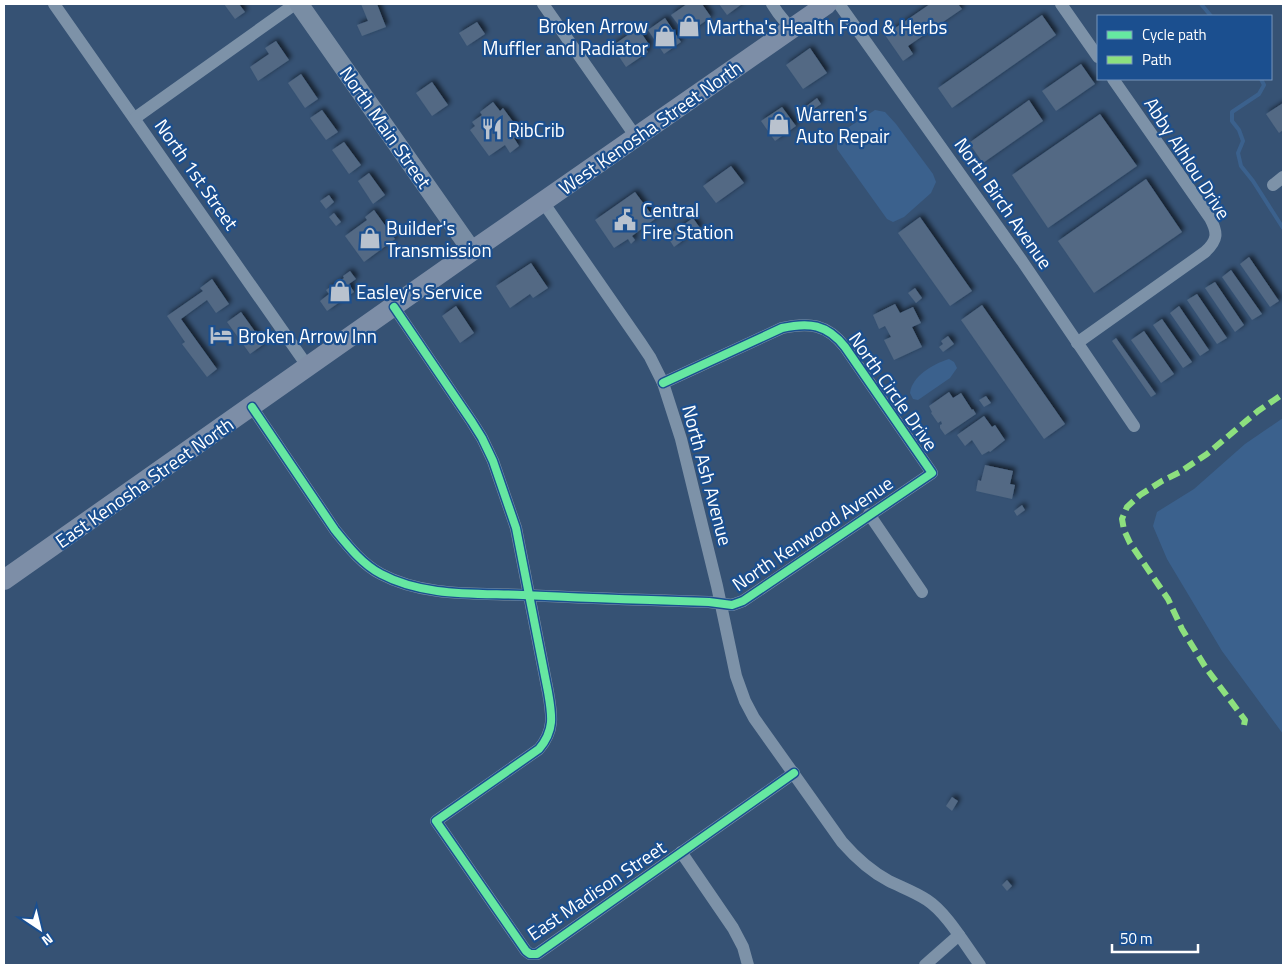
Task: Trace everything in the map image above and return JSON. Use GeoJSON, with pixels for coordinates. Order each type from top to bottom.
{"type":"FeatureCollection","features":[{"type":"Feature","properties":{"kind":"main road","name":"North Main Street"},"geometry":{"type":"LineString","coordinates":[[297,4],[472,251]]}},
{"type":"Feature","properties":{"kind":"main road","name":"West Kenosha Street North"},"geometry":{"type":"LineString","coordinates":[[472,251],[827,4]]}},
{"type":"Feature","properties":{"kind":"main road"},"geometry":{"type":"LineString","coordinates":[[387,311],[472,251]]}},
{"type":"Feature","properties":{"kind":"main road","name":"East Kenosha Street North"},"geometry":{"type":"LineString","coordinates":[[4,580],[387,311]]}},
{"type":"Feature","properties":{"kind":"street","name":"North 1st Street"},"geometry":{"type":"LineString","coordinates":[[54,4],[308,366]]}},
{"type":"Feature","properties":{"kind":"street"},"geometry":{"type":"LineString","coordinates":[[135,118],[297,4]]}},
{"type":"Feature","properties":{"kind":"street"},"geometry":{"type":"LineString","coordinates":[[544,4],[636,137]]}},
{"type":"Feature","properties":{"kind":"street"},"geometry":{"type":"LineString","coordinates":[[772,4],[791,29]]}},
{"type":"Feature","properties":{"kind":"street","name":"North Birch Avenue"},"geometry":{"type":"LineString","coordinates":[[839,4],[1022,261],[1134,426]]}},
{"type":"Feature","properties":{"kind":"street"},"geometry":{"type":"LineString","coordinates":[[1061,4],[1097,56]]}},
{"type":"Feature","properties":{"kind":"street","name":"Abby Alhlou Drive"},"geometry":{"type":"LineString","coordinates":[[1077,343],[1205,252],[1216,238],[1215,228],[1210,218],[1114,80]]}},
{"type":"Feature","properties":{"kind":"street","name":"North Ash Avenue"},"geometry":{"type":"LineString","coordinates":[[543,202],[645,350],[663,383],[681,439],[721,604],[736,676],[745,701],[754,718],[852,854],[876,874],[934,905],[980,965]]}},
{"type":"Feature","properties":{"kind":"street"},"geometry":{"type":"LineString","coordinates":[[387,311],[467,413],[482,438],[516,528],[530,596]]}},
{"type":"Feature","properties":{"kind":"street","name":"North Circle Drive"},"geometry":{"type":"LineString","coordinates":[[663,383],[782,328],[798,325],[823,328],[840,340],[932,473]]}},
{"type":"Feature","properties":{"kind":"street","name":"North Kenwood Avenue"},"geometry":{"type":"LineString","coordinates":[[252,406],[335,530],[374,570],[404,583],[448,592],[709,602],[732,605],[743,601],[932,473]]}},
{"type":"Feature","properties":{"kind":"street"},"geometry":{"type":"LineString","coordinates":[[869,514],[922,592]]}},
{"type":"Feature","properties":{"kind":"street","name":"East Madison Street"},"geometry":{"type":"LineString","coordinates":[[530,596],[551,713],[551,728],[548,736],[539,749],[436,821],[523,947],[530,954],[537,954],[794,773]]}},
{"type":"Feature","properties":{"kind":"street"},"geometry":{"type":"LineString","coordinates":[[680,852],[734,928],[743,947],[748,965]]}},
{"type":"Feature","properties":{"kind":"street"},"geometry":{"type":"LineString","coordinates":[[925,965],[958,935]]}},
{"type":"Feature","properties":{"kind":"water"},"geometry":{"type":"Polygon","coordinates":[[[875,110],[885,112],[896,124],[933,174],[936,182],[931,193],[904,217],[893,222],[887,219],[837,149],[837,142],[849,127],[875,110]]]}},
{"type":"Feature","properties":{"kind":"water"},"geometry":{"type":"Polygon","coordinates":[[[949,359],[954,362],[957,368],[950,378],[918,400],[913,399],[910,393],[919,376],[930,367],[949,359]]]}},
{"type":"Feature","properties":{"kind":"water"},"geometry":{"type":"Polygon","coordinates":[[[1283,418],[1283,734],[1222,651],[1167,559],[1153,526],[1157,512],[1194,489],[1245,444],[1283,418]]]}},
{"type":"Feature","properties":{"kind":"building"},"geometry":{"type":"Polygon","coordinates":[[[224,4],[239,4],[245,12],[235,19],[224,4]]]}},
{"type":"Feature","properties":{"kind":"building"},"geometry":{"type":"Polygon","coordinates":[[[361,4],[377,4],[386,27],[362,36],[357,25],[368,21],[361,4]]]}},
{"type":"Feature","properties":{"kind":"building","name":"Martha's Health Food & Herbs"},"geometry":{"type":"Polygon","coordinates":[[[687,4],[702,4],[711,17],[686,35],[671,15],[687,4]]]}},
{"type":"Feature","properties":{"kind":"building"},"geometry":{"type":"Polygon","coordinates":[[[719,4],[742,4],[727,15],[719,4]]]}},
{"type":"Feature","properties":{"kind":"building"},"geometry":{"type":"Polygon","coordinates":[[[930,4],[958,4],[962,9],[908,46],[913,54],[903,61],[885,35],[930,4]]]}},
{"type":"Feature","properties":{"kind":"building"},"geometry":{"type":"Polygon","coordinates":[[[1042,15],[1056,35],[952,108],[938,88],[1042,15]]]}},
{"type":"Feature","properties":{"kind":"building","name":"Broken Arrow Muffler and Radiator"},"geometry":{"type":"Polygon","coordinates":[[[665,18],[681,42],[664,54],[648,30],[665,18]]]}},
{"type":"Feature","properties":{"kind":"building"},"geometry":{"type":"Polygon","coordinates":[[[477,22],[485,34],[467,46],[459,33],[477,22]]]}},
{"type":"Feature","properties":{"kind":"building"},"geometry":{"type":"Polygon","coordinates":[[[638,28],[650,46],[646,49],[648,52],[626,67],[612,46],[638,28]]]}},
{"type":"Feature","properties":{"kind":"building"},"geometry":{"type":"Polygon","coordinates":[[[276,41],[289,60],[258,81],[250,67],[269,54],[265,48],[276,41]]]}},
{"type":"Feature","properties":{"kind":"building"},"geometry":{"type":"Polygon","coordinates":[[[810,48],[827,73],[803,89],[786,65],[810,48]]]}},
{"type":"Feature","properties":{"kind":"building"},"geometry":{"type":"Polygon","coordinates":[[[1081,64],[1095,84],[1056,111],[1042,91],[1081,64]]]}},
{"type":"Feature","properties":{"kind":"building"},"geometry":{"type":"Polygon","coordinates":[[[301,74],[318,99],[305,108],[288,83],[301,74]]]}},
{"type":"Feature","properties":{"kind":"building"},"geometry":{"type":"Polygon","coordinates":[[[432,82],[448,105],[432,116],[416,93],[432,82]]]}},
{"type":"Feature","properties":{"kind":"building"},"geometry":{"type":"Polygon","coordinates":[[[817,98],[821,104],[805,115],[801,110],[817,98]]]}},
{"type":"Feature","properties":{"kind":"building"},"geometry":{"type":"Polygon","coordinates":[[[1029,100],[1043,121],[983,163],[969,143],[1029,100]]]}},
{"type":"Feature","properties":{"kind":"building","name":"RibCrib"},"geometry":{"type":"Polygon","coordinates":[[[493,102],[500,111],[503,108],[517,127],[514,129],[518,135],[514,138],[519,146],[510,153],[505,145],[489,156],[470,130],[475,126],[472,122],[482,115],[480,112],[493,102]]]}},
{"type":"Feature","properties":{"kind":"building"},"geometry":{"type":"Polygon","coordinates":[[[1283,103],[1283,130],[1279,133],[1266,114],[1283,103]]]}},
{"type":"Feature","properties":{"kind":"building","name":"Warren's Auto Repair"},"geometry":{"type":"Polygon","coordinates":[[[782,107],[796,126],[775,141],[761,121],[782,107]]]}},
{"type":"Feature","properties":{"kind":"building"},"geometry":{"type":"Polygon","coordinates":[[[322,110],[338,132],[326,140],[310,118],[322,110]]]}},
{"type":"Feature","properties":{"kind":"building"},"geometry":{"type":"Polygon","coordinates":[[[1100,114],[1137,166],[1048,228],[1012,175],[1100,114]]]}},
{"type":"Feature","properties":{"kind":"building"},"geometry":{"type":"Polygon","coordinates":[[[344,142],[361,165],[349,174],[332,150],[344,142]]]}},
{"type":"Feature","properties":{"kind":"building"},"geometry":{"type":"Polygon","coordinates":[[[731,166],[744,183],[716,203],[703,186],[731,166]]]}},
{"type":"Feature","properties":{"kind":"building"},"geometry":{"type":"Polygon","coordinates":[[[369,173],[385,195],[373,204],[358,181],[369,173]]]}},
{"type":"Feature","properties":{"kind":"building"},"geometry":{"type":"Polygon","coordinates":[[[1146,179],[1182,232],[1094,293],[1058,241],[1146,179]]]}},
{"type":"Feature","properties":{"kind":"building","name":"Central Fire Station"},"geometry":{"type":"Polygon","coordinates":[[[635,192],[655,219],[632,236],[635,240],[631,244],[628,239],[614,248],[595,220],[635,192]]]}},
{"type":"Feature","properties":{"kind":"building"},"geometry":{"type":"Polygon","coordinates":[[[329,195],[334,202],[326,209],[320,201],[329,195]]]}},
{"type":"Feature","properties":{"kind":"building","name":"Builder's Transmission"},"geometry":{"type":"Polygon","coordinates":[[[374,210],[395,239],[364,262],[345,236],[367,220],[365,217],[374,210]]]}},
{"type":"Feature","properties":{"kind":"building"},"geometry":{"type":"Polygon","coordinates":[[[334,213],[341,222],[336,226],[329,217],[334,213]]]}},
{"type":"Feature","properties":{"kind":"building"},"geometry":{"type":"Polygon","coordinates":[[[920,217],[972,291],[950,306],[898,233],[920,217]]]}},
{"type":"Feature","properties":{"kind":"building"},"geometry":{"type":"Polygon","coordinates":[[[693,218],[700,228],[674,247],[667,236],[693,218]]]}},
{"type":"Feature","properties":{"kind":"building"},"geometry":{"type":"Polygon","coordinates":[[[1249,257],[1279,301],[1270,307],[1240,264],[1249,257]]]}},
{"type":"Feature","properties":{"kind":"building"},"geometry":{"type":"Polygon","coordinates":[[[531,263],[548,288],[533,298],[530,294],[510,308],[496,286],[531,263]]]}},
{"type":"Feature","properties":{"kind":"building"},"geometry":{"type":"Polygon","coordinates":[[[1231,270],[1262,314],[1252,320],[1222,277],[1231,270]]]}},
{"type":"Feature","properties":{"kind":"building","name":"Easley's Service"},"geometry":{"type":"Polygon","coordinates":[[[350,271],[356,279],[349,284],[354,292],[327,311],[320,301],[329,294],[326,290],[344,278],[343,276],[350,271]]]}},
{"type":"Feature","properties":{"kind":"building"},"geometry":{"type":"Polygon","coordinates":[[[212,279],[229,304],[216,313],[207,300],[181,319],[217,369],[207,377],[182,344],[185,342],[167,316],[203,291],[200,288],[212,279]]]}},
{"type":"Feature","properties":{"kind":"building"},"geometry":{"type":"Polygon","coordinates":[[[1215,282],[1244,325],[1235,332],[1205,288],[1215,282]]]}},
{"type":"Feature","properties":{"kind":"building"},"geometry":{"type":"Polygon","coordinates":[[[915,288],[922,298],[916,303],[908,293],[915,288]]]}},
{"type":"Feature","properties":{"kind":"building"},"geometry":{"type":"Polygon","coordinates":[[[1197,294],[1227,338],[1217,344],[1187,300],[1197,294]]]}},
{"type":"Feature","properties":{"kind":"building"},"geometry":{"type":"Polygon","coordinates":[[[895,304],[900,313],[913,307],[921,323],[912,327],[922,347],[894,360],[884,340],[891,337],[885,326],[879,329],[873,315],[895,304]]]}},
{"type":"Feature","properties":{"kind":"building"},"geometry":{"type":"Polygon","coordinates":[[[982,305],[1065,424],[1044,439],[961,320],[982,305]]]}},
{"type":"Feature","properties":{"kind":"building"},"geometry":{"type":"Polygon","coordinates":[[[456,306],[474,333],[460,343],[442,316],[456,306]]]}},
{"type":"Feature","properties":{"kind":"building"},"geometry":{"type":"Polygon","coordinates":[[[1179,306],[1209,350],[1200,356],[1170,313],[1179,306]]]}},
{"type":"Feature","properties":{"kind":"building"},"geometry":{"type":"Polygon","coordinates":[[[241,312],[264,344],[250,354],[227,322],[241,312]]]}},
{"type":"Feature","properties":{"kind":"building"},"geometry":{"type":"Polygon","coordinates":[[[1162,319],[1192,362],[1183,368],[1153,325],[1162,319]]]}},
{"type":"Feature","properties":{"kind":"building"},"geometry":{"type":"Polygon","coordinates":[[[1144,331],[1174,374],[1161,383],[1131,340],[1144,331]]]}},
{"type":"Feature","properties":{"kind":"building"},"geometry":{"type":"Polygon","coordinates":[[[948,336],[954,344],[943,352],[939,347],[943,344],[941,341],[948,336]]]}},
{"type":"Feature","properties":{"kind":"building"},"geometry":{"type":"Polygon","coordinates":[[[1116,338],[1156,394],[1151,397],[1112,341],[1116,338]]]}},
{"type":"Feature","properties":{"kind":"building"},"geometry":{"type":"Polygon","coordinates":[[[949,392],[953,398],[961,393],[976,414],[945,435],[940,428],[941,421],[938,423],[931,413],[929,406],[949,392]]]}},
{"type":"Feature","properties":{"kind":"building"},"geometry":{"type":"Polygon","coordinates":[[[986,396],[991,403],[984,407],[979,400],[986,396]]]}},
{"type":"Feature","properties":{"kind":"building"},"geometry":{"type":"Polygon","coordinates":[[[984,416],[992,427],[995,425],[1005,440],[990,452],[982,455],[972,440],[965,446],[957,435],[984,416]]]}},
{"type":"Feature","properties":{"kind":"building"},"geometry":{"type":"Polygon","coordinates":[[[985,465],[1013,471],[1010,484],[1015,485],[1012,499],[976,491],[978,480],[981,481],[985,465]]]}},
{"type":"Feature","properties":{"kind":"building"},"geometry":{"type":"Polygon","coordinates":[[[1022,505],[1025,510],[1017,516],[1014,511],[1022,505]]]}},
{"type":"Feature","properties":{"kind":"building"},"geometry":{"type":"Polygon","coordinates":[[[952,797],[958,801],[952,811],[946,806],[952,797]]]}},
{"type":"Feature","properties":{"kind":"building"},"geometry":{"type":"Polygon","coordinates":[[[1007,880],[1012,886],[1007,891],[1002,885],[1007,880]]]}},
{"type":"Feature","properties":{"kind":"waterway"},"geometry":{"type":"LineString","coordinates":[[1201,4],[1210,15]]}},
{"type":"Feature","properties":{"kind":"waterway"},"geometry":{"type":"LineString","coordinates":[[1262,80],[1264,85],[1259,94],[1232,112],[1232,121],[1239,130],[1243,141],[1238,153],[1241,166],[1253,181],[1283,228]]}},
{"type":"Feature","properties":{"kind":"marked path"},"geometry":{"type":"LineString","coordinates":[[1244,725],[1245,720],[1206,668],[1182,629],[1168,599],[1130,543],[1124,530],[1122,519],[1127,507],[1140,495],[1207,454],[1258,411],[1283,394]]}},
{"type":"Feature","properties":{"kind":"cycle path"},"geometry":{"type":"LineString","coordinates":[[394,307],[482,438],[493,461],[516,528],[549,700],[550,729],[539,749],[436,821],[526,951],[530,954],[537,954],[794,773]]}},
{"type":"Feature","properties":{"kind":"cycle path"},"geometry":{"type":"LineString","coordinates":[[252,407],[335,530],[362,560],[381,574],[415,587],[469,594],[709,602],[732,605],[743,601],[932,473],[845,347],[838,339],[824,329],[809,325],[782,328],[663,383]]}},
{"type":"Feature","properties":{"kind":"place","name":"Martha's Health Food & Herbs"},"geometry":{"type":"Point","coordinates":[689,26]}},
{"type":"Feature","properties":{"kind":"place","name":"Broken Arrow Muffler and Radiator"},"geometry":{"type":"Point","coordinates":[665,36]}},
{"type":"Feature","properties":{"kind":"place","name":"Warren's Auto Repair"},"geometry":{"type":"Point","coordinates":[779,124]}},
{"type":"Feature","properties":{"kind":"place","name":"RibCrib"},"geometry":{"type":"Point","coordinates":[492,129]}},
{"type":"Feature","properties":{"kind":"place","name":"Central Fire Station"},"geometry":{"type":"Point","coordinates":[625,220]}},
{"type":"Feature","properties":{"kind":"place","name":"Builder's Transmission"},"geometry":{"type":"Point","coordinates":[370,238]}},
{"type":"Feature","properties":{"kind":"place","name":"Easley's Service"},"geometry":{"type":"Point","coordinates":[340,291]}},
{"type":"Feature","properties":{"kind":"place","name":"Broken Arrow Inn"},"geometry":{"type":"Point","coordinates":[221,335]}}]}
